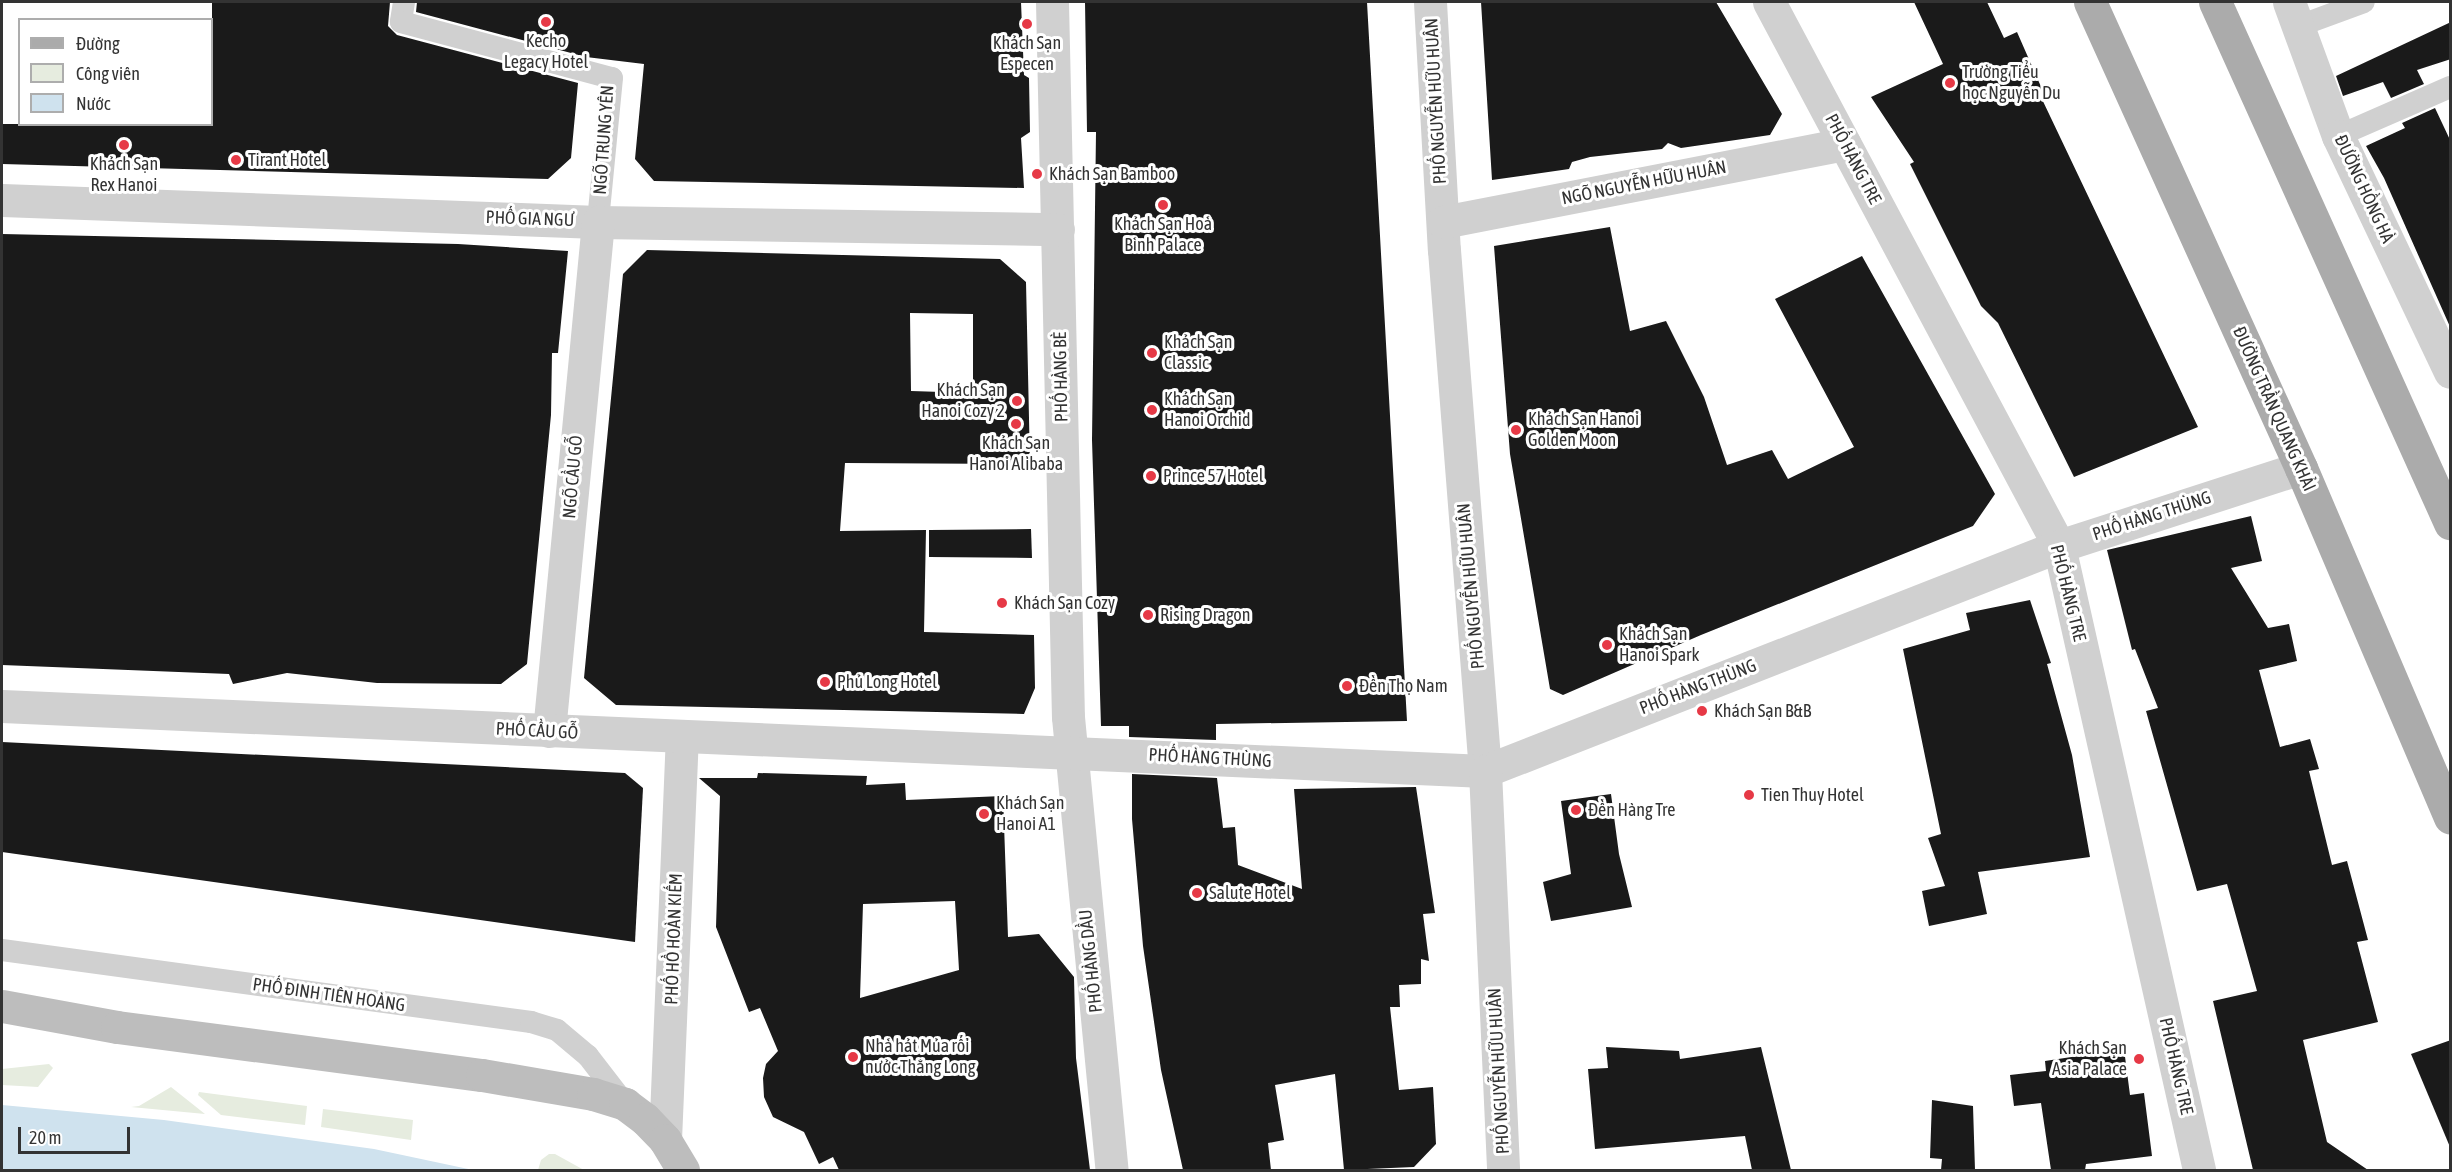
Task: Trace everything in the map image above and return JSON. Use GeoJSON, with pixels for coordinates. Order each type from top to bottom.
{"type":"FeatureCollection","features":[{"type":"Feature","properties":{"kind":"main road","name":"ĐƯỜNG TRẦN QUANG KHẢI"},"geometry":{"type":"LineString","coordinates":[[2090,2],[2301,468],[2451,818]]}},
{"type":"Feature","properties":{"kind":"main road"},"geometry":{"type":"LineString","coordinates":[[2215,2],[2451,523]]}},
{"type":"Feature","properties":{"kind":"main road","name":"PHỐ ĐINH TIÊN HOÀNG"},"geometry":{"type":"LineString","coordinates":[[2,1006],[117,1027],[530,1082],[625,1104],[665,1140],[683,1170]]}},
{"type":"Feature","properties":{"kind":"street","name":"PHỐ HÀNG BÈ"},"geometry":{"type":"LineString","coordinates":[[1052,2],[1068,717],[1072,752]]}},
{"type":"Feature","properties":{"kind":"street","name":"PHỐ NGUYỄN HỮU HUÂN"},"geometry":{"type":"LineString","coordinates":[[1430,2],[1443,222],[1485,771],[1503,1170]]}},
{"type":"Feature","properties":{"kind":"street","name":"PHỐ HÀNG TRE"},"geometry":{"type":"LineString","coordinates":[[1769,2],[2059,546],[2199,1170]]}},
{"type":"Feature","properties":{"kind":"street","name":"ĐƯỜNG HỒNG HÀ"},"geometry":{"type":"LineString","coordinates":[[2294,14],[2338,136],[2451,372]]}},
{"type":"Feature","properties":{"kind":"street","name":"NGÕ NGUYỄN HỮU HUÂN"},"geometry":{"type":"LineString","coordinates":[[1443,222],[1845,144]]}},
{"type":"Feature","properties":{"kind":"street","name":"PHỐ GIA NGƯ"},"geometry":{"type":"LineString","coordinates":[[2,200],[598,222],[1058,229]]}},
{"type":"Feature","properties":{"kind":"street","name":"NGÕ CẦU GỖ"},"geometry":{"type":"LineString","coordinates":[[549,731],[598,222]]}},
{"type":"Feature","properties":{"kind":"street","name":"PHỐ HÀNG THÙNG"},"geometry":{"type":"LineString","coordinates":[[1072,752],[1485,771],[2059,546],[2301,468]]}},
{"type":"Feature","properties":{"kind":"street","name":"PHỐ CẦU GỖ"},"geometry":{"type":"LineString","coordinates":[[2,706],[682,738],[1072,752]]}},
{"type":"Feature","properties":{"kind":"street","name":"PHỐ HỒ HOÀN KIẾM"},"geometry":{"type":"LineString","coordinates":[[665,1140],[682,738]]}},
{"type":"Feature","properties":{"kind":"street","name":"PHỐ HÀNG DẦU"},"geometry":{"type":"LineString","coordinates":[[1072,752],[1112,1170]]}},
{"type":"Feature","properties":{"kind":"lane","name":"NGÕ TRUNG YÊN"},"geometry":{"type":"LineString","coordinates":[[404,2],[400,22],[612,78],[598,222]]}},
{"type":"Feature","properties":{"kind":"lane"},"geometry":{"type":"LineString","coordinates":[[2294,14],[2364,2]]}},
{"type":"Feature","properties":{"kind":"lane"},"geometry":{"type":"LineString","coordinates":[[2338,136],[2451,87]]}},
{"type":"Feature","properties":{"kind":"lane","name":"PHỐ ĐINH TIÊN HOÀNG"},"geometry":{"type":"LineString","coordinates":[[2,950],[531,1022],[557,1030],[588,1056],[625,1104]]}},
{"type":"Feature","properties":{"kind":"green space"},"geometry":{"type":"Polygon","coordinates":[[[49,1064],[53,1068],[38,1087],[2,1085],[2,1069],[49,1064]]]}},
{"type":"Feature","properties":{"kind":"green space"},"geometry":{"type":"Polygon","coordinates":[[[171,1087],[205,1114],[131,1107],[139,1106],[171,1087]]]}},
{"type":"Feature","properties":{"kind":"green space"},"geometry":{"type":"Polygon","coordinates":[[[199,1092],[307,1106],[305,1125],[221,1115],[198,1095],[199,1092]]]}},
{"type":"Feature","properties":{"kind":"green space"},"geometry":{"type":"Polygon","coordinates":[[[323,1109],[413,1120],[411,1140],[321,1127],[323,1109]]]}},
{"type":"Feature","properties":{"kind":"green space"},"geometry":{"type":"Polygon","coordinates":[[[549,1154],[555,1154],[584,1170],[538,1170],[541,1160],[549,1154]]]}},
{"type":"Feature","properties":{"kind":"water"},"geometry":{"type":"Polygon","coordinates":[[[2,1105],[164,1120],[374,1149],[473,1170],[2,1170],[2,1105]]]}},
{"type":"Feature","properties":{"kind":"building"},"geometry":{"type":"Polygon","coordinates":[[[212,2],[390,2],[388,26],[397,35],[578,83],[571,158],[548,179],[2,164],[2,124],[18,124],[18,126],[213,126],[212,2]]]}},
{"type":"Feature","properties":{"kind":"building"},"geometry":{"type":"Polygon","coordinates":[[[417,2],[1021,2],[1024,75],[1029,78],[1030,132],[1021,138],[1024,188],[654,181],[635,159],[644,64],[586,57],[416,12],[417,2]]]}},
{"type":"Feature","properties":{"kind":"building"},"geometry":{"type":"Polygon","coordinates":[[[1085,2],[1367,2],[1407,721],[1216,724],[1216,740],[1129,737],[1129,726],[1101,726],[1092,440],[1096,132],[1087,132],[1085,2]]]}},
{"type":"Feature","properties":{"kind":"building"},"geometry":{"type":"Polygon","coordinates":[[[1481,2],[1716,2],[1782,114],[1770,135],[1681,148],[1668,143],[1662,149],[1590,157],[1572,162],[1569,169],[1492,180],[1481,2]]]}},
{"type":"Feature","properties":{"kind":"building"},"geometry":{"type":"Polygon","coordinates":[[[1914,2],[1987,2],[2004,38],[2017,32],[2042,89],[2040,95],[2198,427],[2074,477],[1998,323],[1981,306],[1910,164],[1914,162],[1871,97],[1943,64],[1914,2]]]}},
{"type":"Feature","properties":{"kind":"building"},"geometry":{"type":"Polygon","coordinates":[[[2451,22],[2451,59],[2417,70],[2424,84],[2391,98],[2383,82],[2343,96],[2336,76],[2451,22]]]}},
{"type":"Feature","properties":{"kind":"building"},"geometry":{"type":"Polygon","coordinates":[[[2435,108],[2451,142],[2451,329],[2384,178],[2366,146],[2405,128],[2402,123],[2435,108]]]}},
{"type":"Feature","properties":{"kind":"building"},"geometry":{"type":"Polygon","coordinates":[[[1610,227],[1630,331],[1666,321],[1704,397],[1727,465],[1772,450],[1788,479],[1854,447],[1775,299],[1862,256],[1995,494],[1973,526],[1701,635],[1563,695],[1550,689],[1510,454],[1494,246],[1610,227]]]}},
{"type":"Feature","properties":{"kind":"building"},"geometry":{"type":"Polygon","coordinates":[[[2,234],[458,244],[568,251],[558,353],[552,353],[551,415],[527,664],[501,684],[377,683],[287,673],[233,684],[229,674],[2,665],[2,234]]]}},
{"type":"Feature","properties":{"kind":"building"},"geometry":{"type":"Polygon","coordinates":[[[647,250],[1000,259],[1026,282],[1030,464],[845,463],[840,531],[926,530],[924,632],[1034,635],[1035,688],[1024,714],[616,705],[584,678],[623,274],[647,250]],[[910,313],[911,391],[973,393],[973,314],[910,313]]]}},
{"type":"Feature","properties":{"kind":"building"},"geometry":{"type":"Polygon","coordinates":[[[2251,516],[2262,561],[2231,568],[2268,628],[2289,624],[2297,661],[2259,670],[2280,747],[2310,739],[2319,769],[2309,771],[2332,865],[2347,861],[2368,940],[2357,942],[2378,1022],[2303,1040],[2327,1142],[2368,1170],[2253,1170],[2213,1001],[2257,991],[2227,884],[2197,891],[2146,711],[2158,708],[2135,649],[2132,650],[2107,550],[2251,516]]]}},
{"type":"Feature","properties":{"kind":"building"},"geometry":{"type":"Polygon","coordinates":[[[1031,529],[1032,558],[929,557],[929,530],[1031,529]]]}},
{"type":"Feature","properties":{"kind":"building"},"geometry":{"type":"Polygon","coordinates":[[[2030,600],[2051,663],[2047,664],[2072,755],[2090,857],[1978,872],[1987,914],[1929,926],[1922,891],[1945,886],[1928,838],[1941,834],[1903,649],[1970,630],[1966,613],[2030,600]]]}},
{"type":"Feature","properties":{"kind":"building"},"geometry":{"type":"Polygon","coordinates":[[[2,742],[625,773],[643,788],[635,942],[2,852],[2,742]]]}},
{"type":"Feature","properties":{"kind":"building"},"geometry":{"type":"Polygon","coordinates":[[[758,773],[867,776],[866,785],[905,783],[906,800],[1003,796],[1008,937],[1039,934],[1074,977],[1076,1058],[1090,1170],[839,1170],[833,1157],[819,1164],[804,1132],[773,1117],[764,1097],[763,1078],[766,1064],[778,1051],[760,1008],[749,1012],[716,927],[720,796],[699,778],[757,778],[758,773]],[[955,901],[863,904],[860,998],[959,970],[955,901]]]}},
{"type":"Feature","properties":{"kind":"building"},"geometry":{"type":"Polygon","coordinates":[[[1132,774],[1217,778],[1223,828],[1235,827],[1238,865],[1302,889],[1294,789],[1416,787],[1435,913],[1423,914],[1429,961],[1421,959],[1421,984],[1399,985],[1400,1007],[1390,1007],[1399,1090],[1433,1087],[1436,1144],[1414,1167],[1344,1170],[1335,1074],[1275,1085],[1284,1140],[1268,1143],[1271,1170],[1183,1170],[1161,1070],[1143,946],[1132,819],[1132,774]]]}},
{"type":"Feature","properties":{"kind":"building"},"geometry":{"type":"Polygon","coordinates":[[[1611,794],[1619,854],[1632,907],[1551,921],[1543,882],[1571,874],[1561,801],[1611,794]]]}},
{"type":"Feature","properties":{"kind":"building"},"geometry":{"type":"Polygon","coordinates":[[[2451,1040],[2451,1147],[2450,1147],[2411,1054],[2451,1040]]]}},
{"type":"Feature","properties":{"kind":"building"},"geometry":{"type":"Polygon","coordinates":[[[1606,1047],[1679,1051],[1680,1059],[1761,1047],[1791,1170],[1752,1170],[1745,1136],[1595,1149],[1588,1069],[1608,1068],[1606,1047]]]}},
{"type":"Feature","properties":{"kind":"building"},"geometry":{"type":"Polygon","coordinates":[[[2124,1049],[2130,1095],[2144,1093],[2152,1156],[2086,1164],[2085,1170],[2051,1170],[2041,1103],[2014,1106],[2010,1075],[2046,1071],[2045,1061],[2124,1049]]]}},
{"type":"Feature","properties":{"kind":"building"},"geometry":{"type":"Polygon","coordinates":[[[1932,1100],[1973,1106],[1975,1170],[1941,1170],[1942,1159],[1930,1158],[1932,1100]]]}},
{"type":"Feature","properties":{"kind":"place","name":"Kecho Legacy Hotel"},"geometry":{"type":"Point","coordinates":[546,22]}},
{"type":"Feature","properties":{"kind":"place","name":"Khách Sạn Especen"},"geometry":{"type":"Point","coordinates":[1027,24]}},
{"type":"Feature","properties":{"kind":"place","name":"Trường Tiểu học Nguyễn Du"},"geometry":{"type":"Point","coordinates":[1950,83]}},
{"type":"Feature","properties":{"kind":"place","name":"Khách Sạn Rex Hanoi"},"geometry":{"type":"Point","coordinates":[124,145]}},
{"type":"Feature","properties":{"kind":"place","name":"Tirant Hotel"},"geometry":{"type":"Point","coordinates":[236,160]}},
{"type":"Feature","properties":{"kind":"place","name":"Khách Sạn Bamboo"},"geometry":{"type":"Point","coordinates":[1037,174]}},
{"type":"Feature","properties":{"kind":"place","name":"Khách Sạn Hoà Bình Palace"},"geometry":{"type":"Point","coordinates":[1163,205]}},
{"type":"Feature","properties":{"kind":"place","name":"Khách Sạn Classic"},"geometry":{"type":"Point","coordinates":[1152,353]}},
{"type":"Feature","properties":{"kind":"place","name":"Khách Sạn Hanoi Cozy 2"},"geometry":{"type":"Point","coordinates":[1017,401]}},
{"type":"Feature","properties":{"kind":"place","name":"Khách Sạn Hanoi Orchid"},"geometry":{"type":"Point","coordinates":[1152,410]}},
{"type":"Feature","properties":{"kind":"place","name":"Khách Sạn Hanoi Alibaba"},"geometry":{"type":"Point","coordinates":[1016,424]}},
{"type":"Feature","properties":{"kind":"place","name":"Khách Sạn Hanoi Golden Moon"},"geometry":{"type":"Point","coordinates":[1516,430]}},
{"type":"Feature","properties":{"kind":"place","name":"Prince 57 Hotel"},"geometry":{"type":"Point","coordinates":[1151,476]}},
{"type":"Feature","properties":{"kind":"place","name":"Khách Sạn Cozy"},"geometry":{"type":"Point","coordinates":[1002,603]}},
{"type":"Feature","properties":{"kind":"place","name":"Rising Dragon"},"geometry":{"type":"Point","coordinates":[1148,615]}},
{"type":"Feature","properties":{"kind":"place","name":"Khách Sạn Hanoi Spark"},"geometry":{"type":"Point","coordinates":[1607,645]}},
{"type":"Feature","properties":{"kind":"place","name":"Phú Long Hotel"},"geometry":{"type":"Point","coordinates":[825,682]}},
{"type":"Feature","properties":{"kind":"place","name":"Đền Thọ Nam"},"geometry":{"type":"Point","coordinates":[1347,686]}},
{"type":"Feature","properties":{"kind":"place","name":"Khách Sạn B&B"},"geometry":{"type":"Point","coordinates":[1702,711]}},
{"type":"Feature","properties":{"kind":"place","name":"Tien Thuy Hotel"},"geometry":{"type":"Point","coordinates":[1749,795]}},
{"type":"Feature","properties":{"kind":"place","name":"Đền Hàng Tre"},"geometry":{"type":"Point","coordinates":[1576,810]}},
{"type":"Feature","properties":{"kind":"place","name":"Khách Sạn Hanoi A1"},"geometry":{"type":"Point","coordinates":[984,814]}},
{"type":"Feature","properties":{"kind":"place","name":"Salute Hotel"},"geometry":{"type":"Point","coordinates":[1197,893]}},
{"type":"Feature","properties":{"kind":"place","name":"Nhà hát Múa rối nước Thăng Long"},"geometry":{"type":"Point","coordinates":[853,1057]}},
{"type":"Feature","properties":{"kind":"place","name":"Khách Sạn Asia Palace"},"geometry":{"type":"Point","coordinates":[2139,1059]}}]}
